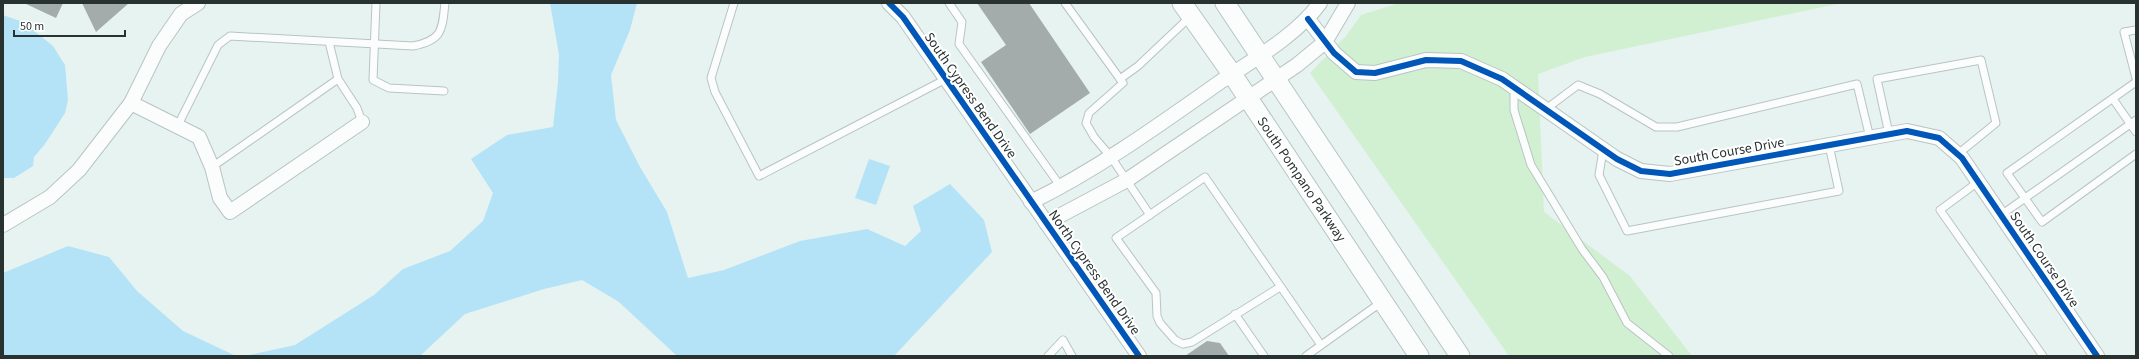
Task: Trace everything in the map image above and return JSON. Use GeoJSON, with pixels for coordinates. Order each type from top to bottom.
{"type":"FeatureCollection","features":[{"type":"Feature","properties":{"kind":"main road"},"geometry":{"type":"LineString","coordinates":[[1225,3],[1460,356]]}},
{"type":"Feature","properties":{"kind":"main road","name":"South Pompano Parkway"},"geometry":{"type":"LineString","coordinates":[[1186,9],[1249,99],[1419,356]]}},
{"type":"Feature","properties":{"kind":"street"},"geometry":{"type":"LineString","coordinates":[[3,224],[50,197],[79,170],[131,103],[159,46],[177,20],[182,14],[198,3]]}},
{"type":"Feature","properties":{"kind":"street","name":"South Cypress Bend Drive"},"geometry":{"type":"LineString","coordinates":[[889,3],[903,17],[1031,202]]}},
{"type":"Feature","properties":{"kind":"street","name":"North Cypress Bend Drive"},"geometry":{"type":"LineString","coordinates":[[1139,356],[1031,202],[1061,187],[1111,157],[1232,74],[1308,19],[1320,3]]}},
{"type":"Feature","properties":{"kind":"street"},"geometry":{"type":"LineString","coordinates":[[1325,42],[1348,3]]}},
{"type":"Feature","properties":{"kind":"street","name":"South Course Drive"},"geometry":{"type":"LineString","coordinates":[[1308,19],[1325,42],[1356,72],[1375,73],[1426,60],[1461,61],[1502,78],[1604,150],[1641,171],[1670,174],[1907,131],[1939,138],[1958,154],[2097,356]]}},
{"type":"Feature","properties":{"kind":"street","name":"North Cypress Bend Drive"},"geometry":{"type":"LineString","coordinates":[[1046,223],[1127,180],[1249,99],[1297,65],[1325,42]]}},
{"type":"Feature","properties":{"kind":"street"},"geometry":{"type":"LineString","coordinates":[[131,103],[199,137],[212,167],[220,198],[230,212],[362,122]]}},
{"type":"Feature","properties":{"kind":"lane"},"geometry":{"type":"LineString","coordinates":[[376,3],[373,80],[389,88],[444,91]]}},
{"type":"Feature","properties":{"kind":"lane"},"geometry":{"type":"LineString","coordinates":[[177,127],[218,45],[230,36],[413,46],[430,43],[442,28],[445,3]]}},
{"type":"Feature","properties":{"kind":"lane"},"geometry":{"type":"LineString","coordinates":[[734,3],[711,78],[715,92],[759,176],[946,79]]}},
{"type":"Feature","properties":{"kind":"lane"},"geometry":{"type":"LineString","coordinates":[[949,3],[962,22],[959,44],[1061,187]]}},
{"type":"Feature","properties":{"kind":"lane"},"geometry":{"type":"LineString","coordinates":[[1065,3],[1123,84],[1089,113],[1086,123],[1094,137],[1111,157],[1150,215]]}},
{"type":"Feature","properties":{"kind":"lane"},"geometry":{"type":"LineString","coordinates":[[1120,79],[1138,66],[1186,9]]}},
{"type":"Feature","properties":{"kind":"lane"},"geometry":{"type":"LineString","coordinates":[[2136,30],[2124,32],[2136,78]]}},
{"type":"Feature","properties":{"kind":"lane"},"geometry":{"type":"LineString","coordinates":[[329,42],[338,79],[357,108],[362,122]]}},
{"type":"Feature","properties":{"kind":"lane"},"geometry":{"type":"LineString","coordinates":[[1889,134],[1877,79],[1981,60],[1996,123],[1958,154]]}},
{"type":"Feature","properties":{"kind":"lane"},"geometry":{"type":"LineString","coordinates":[[212,167],[338,79]]}},
{"type":"Feature","properties":{"kind":"lane"},"geometry":{"type":"LineString","coordinates":[[2136,82],[2007,173],[2042,222],[2136,154]]}},
{"type":"Feature","properties":{"kind":"lane"},"geometry":{"type":"LineString","coordinates":[[1546,109],[1578,85],[1600,94],[1656,127],[1677,127],[1857,84],[1870,138]]}},
{"type":"Feature","properties":{"kind":"lane"},"geometry":{"type":"LineString","coordinates":[[1514,87],[1514,110],[1531,165],[1582,249],[1603,277],[1627,322],[1669,356]]}},
{"type":"Feature","properties":{"kind":"lane"},"geometry":{"type":"LineString","coordinates":[[2113,99],[2133,122],[2136,132]]}},
{"type":"Feature","properties":{"kind":"lane"},"geometry":{"type":"LineString","coordinates":[[2001,215],[2133,122]]}},
{"type":"Feature","properties":{"kind":"lane"},"geometry":{"type":"LineString","coordinates":[[1604,150],[1599,175],[1627,231],[1839,191],[1830,145]]}},
{"type":"Feature","properties":{"kind":"lane"},"geometry":{"type":"LineString","coordinates":[[1280,287],[1192,342],[1183,344],[1175,340],[1160,323],[1157,316],[1156,293],[1116,238],[1205,178],[1321,345]]}},
{"type":"Feature","properties":{"kind":"lane"},"geometry":{"type":"LineString","coordinates":[[1978,182],[1940,210],[2043,356]]}},
{"type":"Feature","properties":{"kind":"lane"},"geometry":{"type":"LineString","coordinates":[[1306,356],[1316,353],[1321,345],[1383,301]]}},
{"type":"Feature","properties":{"kind":"lane"},"geometry":{"type":"LineString","coordinates":[[1235,314],[1264,356]]}},
{"type":"Feature","properties":{"kind":"lane"},"geometry":{"type":"LineString","coordinates":[[1048,356],[1063,340],[1072,356]]}},
{"type":"Feature","properties":{"kind":"green space"},"geometry":{"type":"Polygon","coordinates":[[[1399,3],[1842,3],[1585,57],[1538,74],[1544,212],[1630,276],[1692,356],[1509,356],[1310,73],[1346,36],[1361,15],[1399,3]]]}},
{"type":"Feature","properties":{"kind":"water"},"geometry":{"type":"Polygon","coordinates":[[[550,3],[637,3],[630,30],[611,75],[616,120],[640,167],[667,212],[688,278],[724,270],[800,241],[867,229],[905,246],[921,231],[913,206],[950,184],[984,220],[992,252],[894,356],[677,356],[619,302],[582,280],[544,289],[465,314],[420,356],[245,356],[295,345],[374,295],[403,269],[450,251],[483,221],[493,193],[471,159],[507,135],[553,127],[558,82],[559,55],[550,3]]]}},
{"type":"Feature","properties":{"kind":"water"},"geometry":{"type":"Polygon","coordinates":[[[3,15],[23,22],[53,46],[65,65],[68,100],[65,113],[45,144],[34,157],[33,166],[14,178],[3,178],[3,15]]]}},
{"type":"Feature","properties":{"kind":"water"},"geometry":{"type":"Polygon","coordinates":[[[869,159],[890,166],[876,205],[855,198],[869,159]]]}},
{"type":"Feature","properties":{"kind":"water"},"geometry":{"type":"Polygon","coordinates":[[[68,246],[109,257],[137,291],[183,331],[236,356],[3,356],[3,273],[68,246]]]}},
{"type":"Feature","properties":{"kind":"building"},"geometry":{"type":"Polygon","coordinates":[[[24,3],[63,3],[56,18],[24,3]]]}},
{"type":"Feature","properties":{"kind":"building"},"geometry":{"type":"Polygon","coordinates":[[[82,3],[129,3],[96,32],[82,3]]]}},
{"type":"Feature","properties":{"kind":"building"},"geometry":{"type":"Polygon","coordinates":[[[977,3],[1029,3],[1090,93],[1030,134],[981,62],[1006,45],[977,3]]]}},
{"type":"Feature","properties":{"kind":"building"},"geometry":{"type":"Polygon","coordinates":[[[1207,341],[1220,343],[1229,356],[1185,356],[1207,341]]]}},
{"type":"Feature","properties":{"kind":"cycle path"},"geometry":{"type":"LineString","coordinates":[[889,3],[903,17],[1139,356]]}},
{"type":"Feature","properties":{"kind":"cycle path"},"geometry":{"type":"LineString","coordinates":[[1308,19],[1334,53],[1356,72],[1375,73],[1426,60],[1461,61],[1502,79],[1617,159],[1641,171],[1670,174],[1907,131],[1939,138],[1962,158],[2097,356]]}}]}
